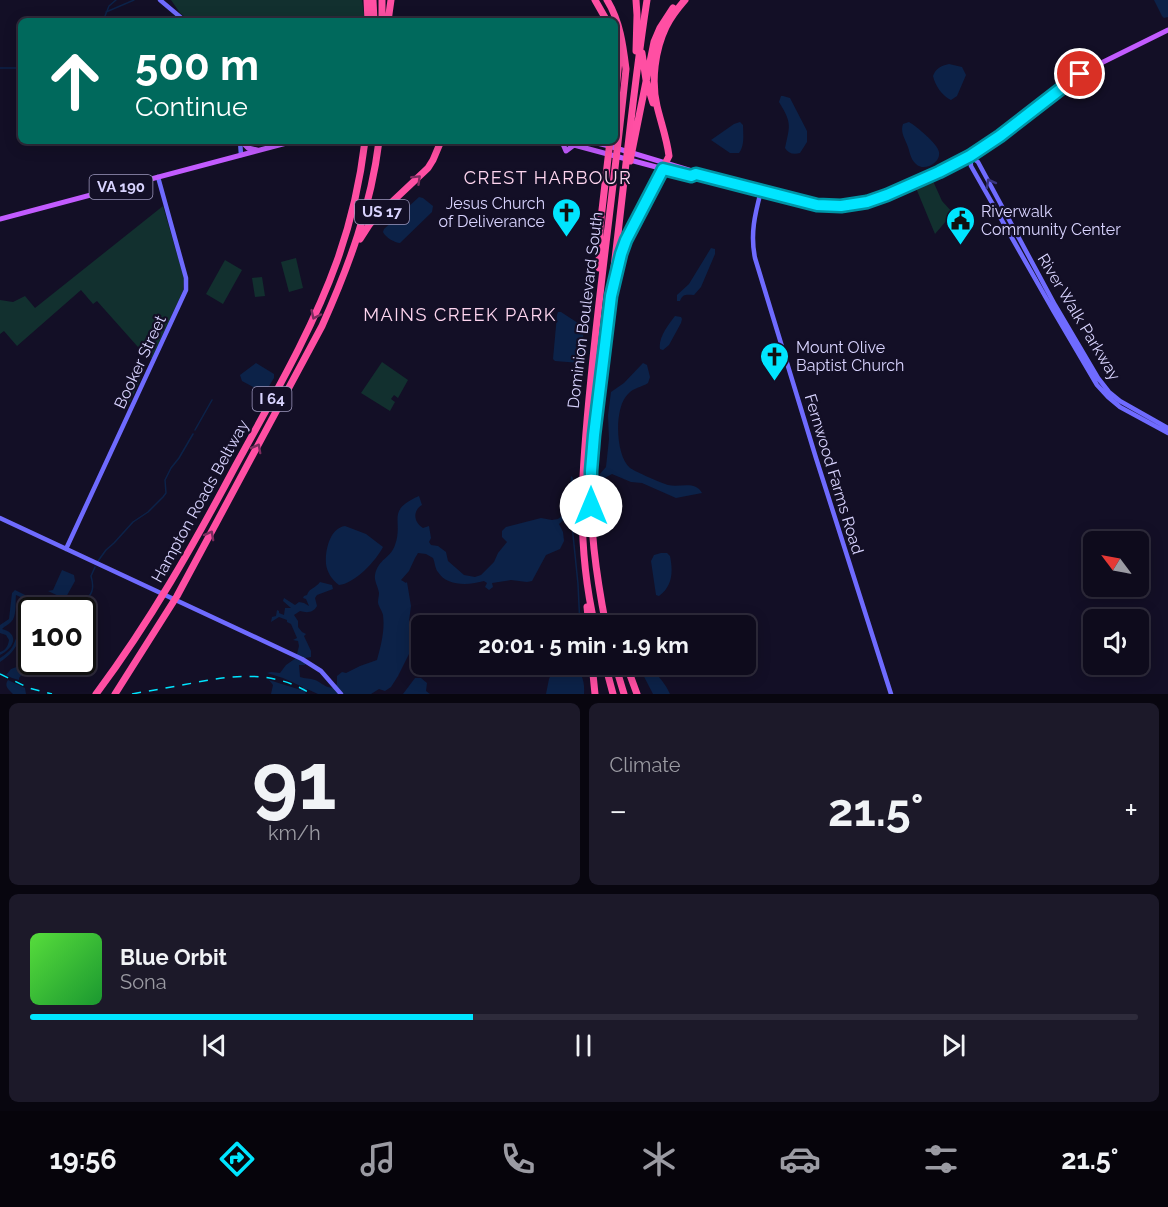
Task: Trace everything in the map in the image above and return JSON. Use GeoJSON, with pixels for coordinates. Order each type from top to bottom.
{"type":"FeatureCollection","features":[{"type":"Feature","properties":{"kind":"highway"},"geometry":{"type":"LineString","coordinates":[[370,0],[371,18]]}},
{"type":"Feature","properties":{"kind":"highway"},"geometry":{"type":"LineString","coordinates":[[386,0],[386,18]]}},
{"type":"Feature","properties":{"kind":"highway"},"geometry":{"type":"LineString","coordinates":[[595,0],[606,18]]}},
{"type":"Feature","properties":{"kind":"highway"},"geometry":{"type":"LineString","coordinates":[[600,0],[607,18]]}},
{"type":"Feature","properties":{"kind":"highway","name":"Dominion Boulevard South"},"geometry":{"type":"LineString","coordinates":[[607,0],[616,18]]}},
{"type":"Feature","properties":{"kind":"highway"},"geometry":{"type":"LineString","coordinates":[[631,144],[629,134],[638,9],[636,0]]}},
{"type":"Feature","properties":{"kind":"highway"},"geometry":{"type":"LineString","coordinates":[[629,134],[647,0]]}},
{"type":"Feature","properties":{"kind":"highway"},"geometry":{"type":"LineString","coordinates":[[631,144],[654,42],[668,15],[683,0]]}},
{"type":"Feature","properties":{"kind":"highway"},"geometry":{"type":"LineString","coordinates":[[663,128],[655,89],[658,52],[666,26],[683,0]]}},
{"type":"Feature","properties":{"kind":"highway","name":"Dominion Boulevard South"},"geometry":{"type":"LineString","coordinates":[[593,615],[586,577],[582,521],[583,473],[585,431],[627,69],[618,24]]}},
{"type":"Feature","properties":{"kind":"highway"},"geometry":{"type":"LineString","coordinates":[[611,296],[626,240],[669,156],[663,128],[646,80],[642,31]]}},
{"type":"Feature","properties":{"kind":"highway"},"geometry":{"type":"LineString","coordinates":[[618,62],[618,78]]}},
{"type":"Feature","properties":{"kind":"highway","name":"Hampton Roads Beltway"},"geometry":{"type":"LineString","coordinates":[[98,694],[168,589],[304,337],[337,261],[352,209],[366,144]]}},
{"type":"Feature","properties":{"kind":"highway","name":"Hampton Roads Beltway"},"geometry":{"type":"LineString","coordinates":[[115,694],[177,596],[310,348],[347,265],[364,203],[376,144]]}},
{"type":"Feature","properties":{"kind":"highway","name":"US 17"},"geometry":{"type":"LineString","coordinates":[[336,293],[346,276],[358,243],[369,225],[428,168],[440,144]]}},
{"type":"Feature","properties":{"kind":"highway","name":"Dominion Boulevard South"},"geometry":{"type":"LineString","coordinates":[[604,615],[596,571],[591,471],[596,415],[631,144]]}},
{"type":"Feature","properties":{"kind":"highway"},"geometry":{"type":"LineString","coordinates":[[597,322],[600,227],[609,147]]}},
{"type":"Feature","properties":{"kind":"highway"},"geometry":{"type":"LineString","coordinates":[[111,694],[190,571]]}},
{"type":"Feature","properties":{"kind":"highway"},"geometry":{"type":"LineString","coordinates":[[586,577],[588,615]]}},
{"type":"Feature","properties":{"kind":"highway"},"geometry":{"type":"LineString","coordinates":[[600,597],[607,615]]}},
{"type":"Feature","properties":{"kind":"highway"},"geometry":{"type":"LineString","coordinates":[[593,675],[595,694]]}},
{"type":"Feature","properties":{"kind":"highway"},"geometry":{"type":"LineString","coordinates":[[607,675],[613,694]]}},
{"type":"Feature","properties":{"kind":"highway"},"geometry":{"type":"LineString","coordinates":[[618,675],[624,694]]}},
{"type":"Feature","properties":{"kind":"highway"},"geometry":{"type":"LineString","coordinates":[[630,675],[637,694]]}},
{"type":"Feature","properties":{"kind":"main road"},"geometry":{"type":"LineString","coordinates":[[581,144],[609,147],[691,176],[696,174],[817,205],[852,205],[887,195],[970,156],[1000,136],[1083,72],[1168,30]]}},
{"type":"Feature","properties":{"kind":"main road"},"geometry":{"type":"LineString","coordinates":[[244,144],[249,148],[259,150]]}},
{"type":"Feature","properties":{"kind":"main road","name":"VA 190"},"geometry":{"type":"LineString","coordinates":[[0,219],[282,144]]}},
{"type":"Feature","properties":{"kind":"main road"},"geometry":{"type":"LineString","coordinates":[[563,144],[566,151],[571,144]]}},
{"type":"Feature","properties":{"kind":"street"},"geometry":{"type":"LineString","coordinates":[[160,0],[181,18]]}},
{"type":"Feature","properties":{"kind":"street"},"geometry":{"type":"LineString","coordinates":[[240,144],[241,155]]}},
{"type":"Feature","properties":{"kind":"street","name":"River Walk Parkway"},"geometry":{"type":"LineString","coordinates":[[970,156],[978,162],[1055,305],[1098,378],[1120,401],[1168,428]]}},
{"type":"Feature","properties":{"kind":"street","name":"River Walk Parkway"},"geometry":{"type":"LineString","coordinates":[[970,156],[971,166],[1097,385],[1120,407],[1168,433]]}},
{"type":"Feature","properties":{"kind":"street","name":"Booker Street"},"geometry":{"type":"LineString","coordinates":[[66,549],[186,290],[186,278],[158,177]]}},
{"type":"Feature","properties":{"kind":"street","name":"Fernwood Farms Road"},"geometry":{"type":"LineString","coordinates":[[761,191],[752,232],[755,260],[891,694]]}},
{"type":"Feature","properties":{"kind":"street"},"geometry":{"type":"LineString","coordinates":[[0,518],[311,664],[321,671],[341,694]]}},
{"type":"Feature","properties":{"kind":"green space"},"geometry":{"type":"Polygon","coordinates":[[[171,0],[362,0],[365,18],[186,18],[171,0]]]}},
{"type":"Feature","properties":{"kind":"green space"},"geometry":{"type":"Polygon","coordinates":[[[933,181],[942,201],[953,213],[935,234],[916,188],[933,181]]]}},
{"type":"Feature","properties":{"kind":"green space"},"geometry":{"type":"Polygon","coordinates":[[[163,206],[184,278],[183,291],[152,358],[146,356],[97,301],[93,304],[81,290],[17,346],[4,331],[0,334],[0,300],[13,302],[25,296],[35,308],[163,206]]]}},
{"type":"Feature","properties":{"kind":"green space"},"geometry":{"type":"Polygon","coordinates":[[[296,258],[303,288],[289,292],[281,262],[296,258]]]}},
{"type":"Feature","properties":{"kind":"green space"},"geometry":{"type":"Polygon","coordinates":[[[225,260],[242,270],[223,304],[206,294],[225,260]]]}},
{"type":"Feature","properties":{"kind":"green space"},"geometry":{"type":"Polygon","coordinates":[[[262,277],[265,296],[255,297],[252,278],[262,277]]]}},
{"type":"Feature","properties":{"kind":"green space"},"geometry":{"type":"Polygon","coordinates":[[[382,362],[408,380],[398,398],[394,395],[391,399],[395,402],[390,411],[361,393],[382,362]]]}},
{"type":"Feature","properties":{"kind":"green space"},"geometry":{"type":"Polygon","coordinates":[[[141,378],[130,402],[118,397],[141,378]]]}},
{"type":"Feature","properties":{"kind":"water"},"geometry":{"type":"Polygon","coordinates":[[[1154,0],[1168,0],[1168,17],[1162,16],[1154,0]]]}},
{"type":"Feature","properties":{"kind":"water"},"geometry":{"type":"Polygon","coordinates":[[[949,64],[962,67],[966,75],[957,96],[951,100],[939,90],[933,76],[939,68],[949,64]]]}},
{"type":"Feature","properties":{"kind":"water"},"geometry":{"type":"Polygon","coordinates":[[[781,96],[790,98],[807,131],[807,142],[800,153],[791,153],[785,148],[789,124],[779,102],[781,96]]]}},
{"type":"Feature","properties":{"kind":"water"},"geometry":{"type":"Polygon","coordinates":[[[740,122],[743,125],[743,139],[739,153],[730,153],[711,140],[734,124],[740,122]]]}},
{"type":"Feature","properties":{"kind":"water"},"geometry":{"type":"Polygon","coordinates":[[[909,122],[935,144],[939,156],[935,163],[923,167],[914,162],[902,130],[903,124],[909,122]]]}},
{"type":"Feature","properties":{"kind":"water"},"geometry":{"type":"Polygon","coordinates":[[[419,197],[433,206],[432,212],[400,243],[388,238],[383,232],[384,229],[419,197]]]}},
{"type":"Feature","properties":{"kind":"water"},"geometry":{"type":"Polygon","coordinates":[[[711,248],[715,249],[715,254],[701,287],[694,295],[686,295],[677,301],[677,295],[689,284],[711,248]]]}},
{"type":"Feature","properties":{"kind":"water"},"geometry":{"type":"Polygon","coordinates":[[[558,312],[584,327],[580,363],[553,359],[558,312]]]}},
{"type":"Feature","properties":{"kind":"water"},"geometry":{"type":"Polygon","coordinates":[[[675,316],[681,317],[681,323],[669,345],[663,350],[660,349],[662,336],[675,316]]]}},
{"type":"Feature","properties":{"kind":"water"},"geometry":{"type":"Polygon","coordinates":[[[256,363],[274,374],[274,378],[261,399],[257,389],[242,381],[240,375],[256,363]]]}},
{"type":"Feature","properties":{"kind":"water"},"geometry":{"type":"Polygon","coordinates":[[[643,363],[647,365],[650,377],[648,383],[630,392],[623,400],[620,409],[619,442],[625,462],[633,470],[660,482],[673,486],[695,487],[702,493],[676,498],[642,483],[631,482],[612,474],[599,481],[599,475],[606,467],[611,392],[624,383],[643,363]]]}},
{"type":"Feature","properties":{"kind":"water"},"geometry":{"type":"Polygon","coordinates":[[[571,476],[573,478],[574,515],[568,516],[559,524],[564,541],[560,549],[546,555],[532,581],[511,580],[492,583],[493,587],[489,590],[485,587],[487,583],[484,581],[459,584],[442,577],[436,569],[433,558],[418,553],[409,571],[401,580],[407,582],[411,606],[409,621],[411,653],[391,687],[385,691],[379,689],[371,694],[318,694],[307,689],[306,694],[271,694],[273,685],[269,680],[301,690],[303,687],[267,673],[280,673],[296,658],[299,646],[298,641],[293,640],[297,638],[291,624],[279,617],[271,622],[272,617],[276,616],[277,610],[284,615],[285,608],[291,608],[283,601],[284,598],[295,605],[299,602],[309,606],[303,598],[320,582],[332,585],[333,589],[317,595],[315,598],[317,606],[314,610],[300,611],[294,615],[298,621],[298,627],[306,634],[304,636],[311,651],[311,657],[305,658],[307,661],[305,665],[299,665],[300,677],[315,680],[332,688],[337,684],[337,676],[342,672],[346,673],[377,660],[383,621],[378,604],[379,593],[375,575],[379,565],[391,553],[395,545],[399,512],[402,506],[409,501],[419,496],[422,505],[417,510],[416,520],[423,528],[429,526],[431,545],[438,546],[446,552],[448,561],[464,575],[475,577],[481,575],[494,562],[507,542],[502,537],[502,531],[506,527],[541,518],[558,519],[568,511],[571,476]]]}},
{"type":"Feature","properties":{"kind":"water"},"geometry":{"type":"Polygon","coordinates":[[[345,526],[366,534],[383,547],[364,571],[351,581],[339,585],[327,570],[326,552],[332,535],[345,526]]]}},
{"type":"Feature","properties":{"kind":"water"},"geometry":{"type":"Polygon","coordinates":[[[667,553],[670,556],[672,573],[667,588],[659,596],[656,595],[651,561],[654,555],[667,553]]]}},
{"type":"Feature","properties":{"kind":"water"},"geometry":{"type":"Polygon","coordinates":[[[62,570],[74,575],[75,581],[66,597],[48,591],[53,590],[62,570]]]}},
{"type":"Feature","properties":{"kind":"water"},"geometry":{"type":"Polygon","coordinates":[[[15,590],[29,597],[16,595],[14,617],[2,629],[11,634],[13,640],[8,649],[0,655],[9,640],[6,635],[0,633],[0,625],[9,619],[12,593],[15,590]]]}},
{"type":"Feature","properties":{"kind":"water"},"geometry":{"type":"Polygon","coordinates":[[[18,634],[16,646],[0,662],[0,658],[12,648],[18,634]]]}},
{"type":"Feature","properties":{"kind":"water"},"geometry":{"type":"Polygon","coordinates":[[[18,666],[18,675],[21,675],[19,680],[6,675],[11,669],[18,666]]]}},
{"type":"Feature","properties":{"kind":"water"},"geometry":{"type":"Polygon","coordinates":[[[551,675],[581,675],[584,694],[546,694],[551,675]]]}},
{"type":"Feature","properties":{"kind":"water"},"geometry":{"type":"Polygon","coordinates":[[[643,675],[657,675],[670,694],[653,694],[643,675]]]}},
{"type":"Feature","properties":{"kind":"water"},"geometry":{"type":"Polygon","coordinates":[[[415,678],[421,678],[427,683],[426,691],[430,694],[403,694],[415,678]]]}},
{"type":"Feature","properties":{"kind":"water"},"geometry":{"type":"Polygon","coordinates":[[[8,680],[25,688],[26,694],[13,694],[8,689],[8,680]]]}},
{"type":"Feature","properties":{"kind":"waterway"},"geometry":{"type":"LineString","coordinates":[[104,18],[109,6],[116,0]]}},
{"type":"Feature","properties":{"kind":"waterway"},"geometry":{"type":"LineString","coordinates":[[106,12],[134,0]]}},
{"type":"Feature","properties":{"kind":"waterway"},"geometry":{"type":"LineString","coordinates":[[0,68],[18,68]]}},
{"type":"Feature","properties":{"kind":"waterway"},"geometry":{"type":"LineString","coordinates":[[195,430],[212,400]]}},
{"type":"Feature","properties":{"kind":"waterway"},"geometry":{"type":"LineString","coordinates":[[98,561],[133,522],[148,512],[166,493],[165,480],[193,434]]}},
{"type":"Feature","properties":{"kind":"waterway"},"geometry":{"type":"LineString","coordinates":[[571,515],[579,615]]}},
{"type":"Feature","properties":{"kind":"waterway"},"geometry":{"type":"LineString","coordinates":[[89,597],[92,592],[91,576],[95,567]]}},
{"type":"Feature","properties":{"kind":"railway"},"geometry":{"type":"LineString","coordinates":[[0,674],[29,688],[52,694]]}},
{"type":"Feature","properties":{"kind":"railway"},"geometry":{"type":"LineString","coordinates":[[132,694],[224,678],[253,676],[283,681],[311,694]]}},
{"type":"Feature","properties":{"kind":"place","name":"Jesus Church of Deliverance"},"geometry":{"type":"Point","coordinates":[566,238]}},
{"type":"Feature","properties":{"kind":"place","name":"Riverwalk Community Center"},"geometry":{"type":"Point","coordinates":[960,246]}},
{"type":"Feature","properties":{"kind":"place","name":"Mount Olive Baptist Church"},"geometry":{"type":"Point","coordinates":[775,382]}},
{"type":"Feature","properties":{"kind":"district","name":"CREST HARBOUR"},"geometry":{"type":"Point","coordinates":[548,177]}},
{"type":"Feature","properties":{"kind":"district","name":"MAINS CREEK PARK"},"geometry":{"type":"Point","coordinates":[460,314]}},
{"type":"Feature","properties":{"kind":"route"},"geometry":{"type":"LineString","coordinates":[[591,506],[594,435],[611,296],[626,240],[663,169],[691,176],[696,174],[817,205],[841,206],[867,202],[950,168],[970,156],[1000,136],[1080,74]]}}]}
